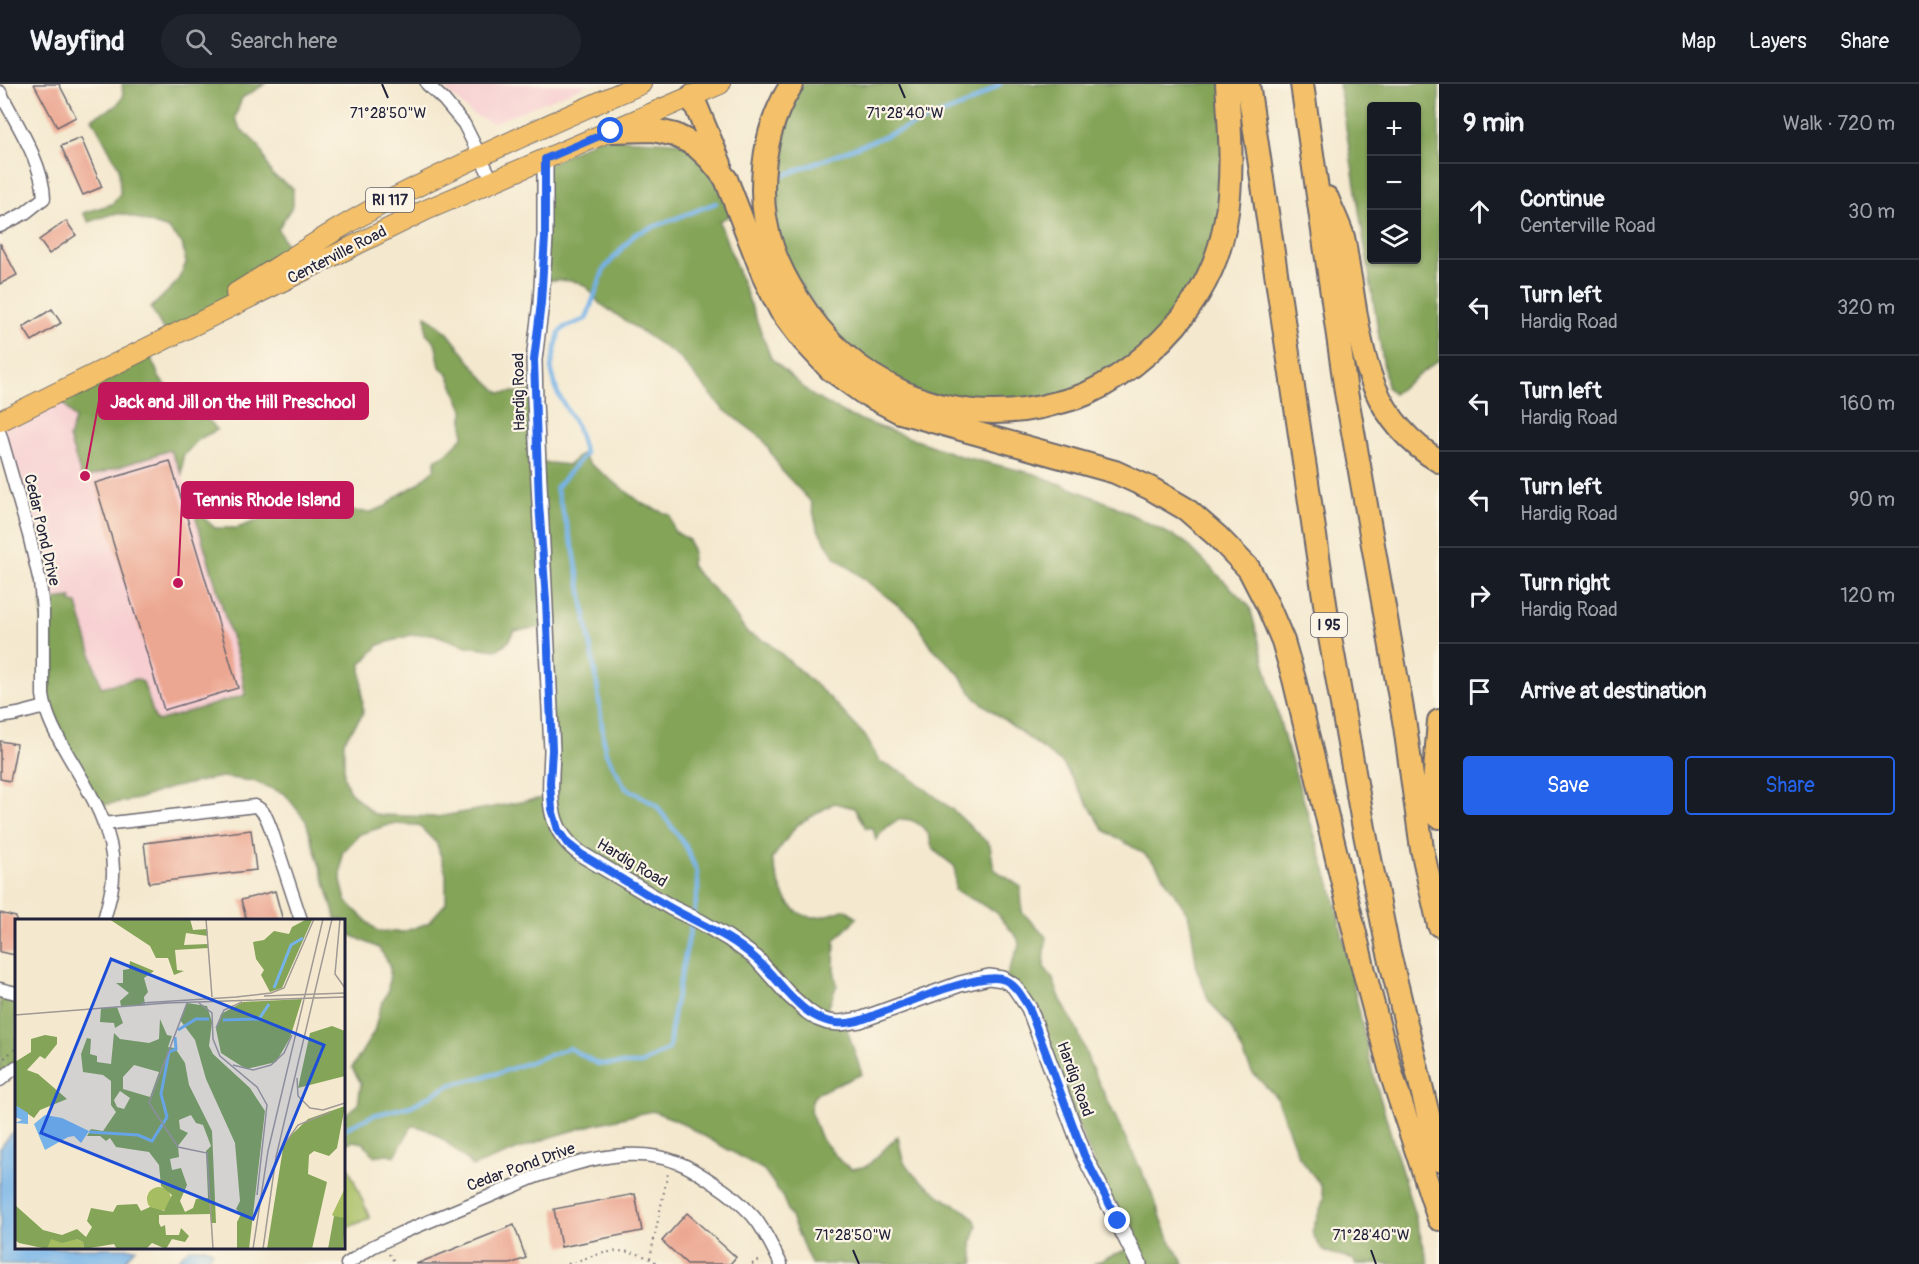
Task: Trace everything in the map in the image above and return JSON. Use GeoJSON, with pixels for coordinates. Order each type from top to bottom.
{"type":"FeatureCollection","features":[{"type":"Feature","properties":{"kind":"highway"},"geometry":{"type":"LineString","coordinates":[[792,84],[776,112],[768,139],[763,175],[763,206],[769,242],[783,276],[806,312],[828,339],[860,368],[894,388],[928,402],[960,410],[989,413],[1021,411],[1085,395],[1136,363],[1180,321],[1206,279],[1219,248],[1225,224],[1230,168],[1227,84]]}},
{"type":"Feature","properties":{"kind":"highway","name":"I 95"},"geometry":{"type":"LineString","coordinates":[[1248,84],[1330,637],[1388,949],[1439,1160]]}},
{"type":"Feature","properties":{"kind":"highway"},"geometry":{"type":"LineString","coordinates":[[1302,84],[1346,392],[1405,726],[1422,849],[1437,916]]}},
{"type":"Feature","properties":{"kind":"highway"},"geometry":{"type":"LineString","coordinates":[[689,90],[765,279],[781,311],[803,340],[830,369],[862,392],[900,412],[1115,472],[1150,488],[1186,509],[1217,536],[1249,569],[1276,623],[1292,670],[1364,971],[1392,1076],[1439,1219]]}},
{"type":"Feature","properties":{"kind":"highway"},"geometry":{"type":"LineString","coordinates":[[611,131],[654,129],[675,135],[695,146],[726,178]]}},
{"type":"Feature","properties":{"kind":"highway"},"geometry":{"type":"LineString","coordinates":[[1314,169],[1343,236],[1363,353],[1378,397],[1402,431],[1439,461]]}},
{"type":"Feature","properties":{"kind":"highway"},"geometry":{"type":"LineString","coordinates":[[1439,721],[1434,784],[1439,818]]}},
{"type":"Feature","properties":{"kind":"highway"},"geometry":{"type":"LineString","coordinates":[[1437,916],[1439,877]]}},
{"type":"Feature","properties":{"kind":"main road","name":"Centerville Road"},"geometry":{"type":"LineString","coordinates":[[154,345],[340,228],[400,195],[479,156],[641,84]]}},
{"type":"Feature","properties":{"kind":"main road","name":"Centerville Road"},"geometry":{"type":"LineString","coordinates":[[0,421],[426,210],[611,131],[689,90],[720,84]]}},
{"type":"Feature","properties":{"kind":"street"},"geometry":{"type":"LineString","coordinates":[[427,84],[464,124],[493,182]]}},
{"type":"Feature","properties":{"kind":"street"},"geometry":{"type":"LineString","coordinates":[[0,92],[36,165],[42,180],[44,198],[25,213],[0,226]]}},
{"type":"Feature","properties":{"kind":"street","name":"Hardig Road"},"geometry":{"type":"LineString","coordinates":[[545,159],[545,237],[541,303],[534,360],[551,727],[550,783],[552,809],[558,830],[572,848],[627,883],[728,938],[756,958],[798,1003],[817,1018],[828,1022],[860,1020],[960,984],[989,977],[1003,979],[1014,986],[1029,1008],[1084,1155],[1140,1264]]}},
{"type":"Feature","properties":{"kind":"street","name":"Cedar Pond Drive"},"geometry":{"type":"LineString","coordinates":[[0,434],[40,582],[43,611],[45,707],[55,732],[93,799],[109,837],[113,871],[104,919]]}},
{"type":"Feature","properties":{"kind":"street"},"geometry":{"type":"LineString","coordinates":[[0,717],[45,707]]}},
{"type":"Feature","properties":{"kind":"street"},"geometry":{"type":"LineString","coordinates":[[105,824],[255,806],[260,808],[266,814],[300,919]]}},
{"type":"Feature","properties":{"kind":"street"},"geometry":{"type":"LineString","coordinates":[[0,989],[15,993]]}},
{"type":"Feature","properties":{"kind":"street"},"geometry":{"type":"LineString","coordinates":[[0,1080],[15,1068]]}},
{"type":"Feature","properties":{"kind":"street","name":"Cedar Pond Drive"},"geometry":{"type":"LineString","coordinates":[[347,1264],[372,1247],[400,1233],[532,1178],[576,1163],[629,1155],[672,1161],[702,1174],[728,1191],[763,1228],[781,1264]]}},
{"type":"Feature","properties":{"kind":"path"},"geometry":{"type":"LineString","coordinates":[[0,1062],[15,1049]]}},
{"type":"Feature","properties":{"kind":"path"},"geometry":{"type":"LineString","coordinates":[[650,1258],[672,1161]]}},
{"type":"Feature","properties":{"kind":"path"},"geometry":{"type":"LineString","coordinates":[[568,1264],[603,1252],[620,1251],[645,1256],[658,1264]]}},
{"type":"Feature","properties":{"kind":"shaded area"},"geometry":{"type":"Polygon","coordinates":[[[441,84],[589,84],[493,123],[473,115],[441,84]]]}},
{"type":"Feature","properties":{"kind":"shaded area"},"geometry":{"type":"Polygon","coordinates":[[[56,393],[75,419],[89,477],[171,450],[193,508],[242,673],[245,695],[158,721],[143,682],[136,679],[102,688],[77,604],[42,601],[0,433],[11,414],[56,393]]]}},
{"type":"Feature","properties":{"kind":"green space"},"geometry":{"type":"Polygon","coordinates":[[[122,84],[265,84],[242,98],[235,118],[241,129],[259,146],[272,175],[293,188],[293,205],[278,229],[291,254],[304,268],[167,336],[151,308],[177,282],[186,263],[182,243],[168,229],[124,214],[113,214],[89,222],[83,213],[112,204],[120,194],[119,168],[92,118],[116,106],[123,97],[122,84]]]}},
{"type":"Feature","properties":{"kind":"green space"},"geometry":{"type":"Polygon","coordinates":[[[792,84],[1226,84],[1226,216],[1176,328],[1066,400],[938,404],[848,358],[773,242],[765,177],[792,84]]]}},
{"type":"Feature","properties":{"kind":"green space"},"geometry":{"type":"Polygon","coordinates":[[[1339,84],[1439,84],[1439,360],[1393,394],[1387,387],[1368,264],[1421,264],[1421,102],[1367,102],[1367,261],[1339,84]]]}},
{"type":"Feature","properties":{"kind":"green space"},"geometry":{"type":"Polygon","coordinates":[[[599,138],[694,143],[733,214],[719,221],[771,358],[813,396],[850,416],[960,456],[1035,474],[1113,505],[1185,542],[1250,607],[1285,741],[1334,896],[1372,1070],[1429,1264],[1355,1264],[1354,1260],[1323,1250],[1319,1246],[1312,1232],[1324,1198],[1321,1186],[1298,1155],[1276,1097],[1252,1072],[1231,1027],[1209,1001],[1197,970],[1188,914],[1156,865],[1143,853],[1104,830],[1063,764],[975,698],[959,674],[932,647],[913,617],[834,556],[817,528],[811,502],[782,471],[762,438],[723,409],[679,357],[599,303],[583,285],[571,281],[546,280],[545,166],[599,138]]]}},
{"type":"Feature","properties":{"kind":"green space"},"geometry":{"type":"Polygon","coordinates":[[[426,315],[448,333],[480,374],[500,393],[533,391],[541,462],[569,465],[581,454],[589,463],[643,504],[670,515],[674,531],[689,540],[693,553],[691,564],[695,571],[725,601],[747,633],[769,643],[829,697],[866,737],[879,761],[907,775],[954,811],[990,845],[994,869],[1021,887],[1022,912],[1046,937],[1044,967],[1052,977],[1078,1032],[1090,1064],[1151,1191],[1170,1241],[1184,1264],[1093,1264],[1130,1248],[1025,1000],[1006,978],[1019,945],[1018,939],[996,912],[955,890],[955,867],[935,851],[927,833],[919,824],[912,820],[899,820],[887,827],[876,840],[873,828],[866,828],[854,808],[834,803],[796,826],[772,859],[784,896],[789,904],[803,915],[825,916],[846,909],[857,918],[835,940],[834,969],[837,985],[825,1015],[845,1023],[862,1074],[818,1093],[813,1098],[810,1110],[820,1137],[842,1163],[852,1169],[867,1166],[898,1136],[903,1161],[915,1176],[943,1198],[966,1211],[975,1220],[977,1226],[972,1242],[974,1264],[811,1264],[781,1194],[764,1170],[676,1120],[652,1111],[548,1138],[472,1167],[442,1139],[420,1127],[412,1126],[395,1156],[387,1154],[374,1156],[364,1143],[353,1141],[345,1144],[345,1114],[358,1105],[361,1083],[352,1068],[374,1032],[380,1008],[388,991],[390,965],[379,948],[345,932],[345,919],[336,919],[306,821],[285,794],[253,781],[221,777],[170,788],[138,799],[97,806],[44,706],[42,601],[72,598],[70,602],[77,604],[101,687],[136,679],[143,682],[158,721],[245,695],[242,673],[193,508],[215,528],[237,528],[262,519],[283,498],[307,498],[326,494],[347,511],[371,512],[386,506],[397,496],[418,484],[435,468],[435,460],[446,454],[463,437],[463,410],[448,374],[440,367],[435,342],[426,333],[426,315]],[[545,627],[514,631],[507,643],[496,650],[466,646],[433,634],[411,635],[379,645],[361,664],[363,714],[344,741],[344,776],[349,790],[372,813],[437,817],[549,797],[545,627]],[[392,824],[360,834],[342,853],[341,881],[346,901],[377,931],[403,932],[428,923],[446,903],[446,874],[437,844],[418,825],[392,824]]]}},
{"type":"Feature","properties":{"kind":"green space"},"geometry":{"type":"Polygon","coordinates":[[[147,348],[160,379],[191,409],[211,422],[217,430],[199,439],[183,456],[182,474],[170,450],[89,477],[81,475],[69,438],[75,419],[56,393],[147,348]]]}},
{"type":"Feature","properties":{"kind":"green space"},"geometry":{"type":"Polygon","coordinates":[[[0,988],[15,992],[15,1066],[0,1078],[0,988]]]}},
{"type":"Feature","properties":{"kind":"green space"},"geometry":{"type":"Polygon","coordinates":[[[345,1159],[370,1218],[345,1229],[345,1159]]]}},
{"type":"Feature","properties":{"kind":"water"},"geometry":{"type":"Polygon","coordinates":[[[12,1133],[15,1133],[15,1249],[135,1249],[122,1264],[0,1264],[0,1148],[12,1133]]]}},
{"type":"Feature","properties":{"kind":"water"},"geometry":{"type":"Polygon","coordinates":[[[188,1249],[209,1249],[213,1252],[203,1264],[174,1264],[188,1249]]]}},
{"type":"Feature","properties":{"kind":"building"},"geometry":{"type":"Polygon","coordinates":[[[34,84],[59,84],[76,117],[57,127],[34,84]]]}},
{"type":"Feature","properties":{"kind":"building"},"geometry":{"type":"Polygon","coordinates":[[[81,138],[102,187],[83,195],[61,146],[81,138]]]}},
{"type":"Feature","properties":{"kind":"building"},"geometry":{"type":"Polygon","coordinates":[[[66,221],[76,235],[49,254],[39,240],[66,221]]]}},
{"type":"Feature","properties":{"kind":"building"},"geometry":{"type":"Polygon","coordinates":[[[0,243],[17,275],[0,284],[0,243]]]}},
{"type":"Feature","properties":{"kind":"building"},"geometry":{"type":"Polygon","coordinates":[[[52,309],[61,323],[32,341],[23,327],[52,309]]]}},
{"type":"Feature","properties":{"kind":"building"},"geometry":{"type":"Polygon","coordinates":[[[170,461],[238,688],[164,710],[95,483],[170,461]]]}},
{"type":"Feature","properties":{"kind":"building"},"geometry":{"type":"Polygon","coordinates":[[[0,741],[17,744],[10,781],[0,779],[0,741]]]}},
{"type":"Feature","properties":{"kind":"building"},"geometry":{"type":"Polygon","coordinates":[[[251,830],[256,870],[149,883],[144,843],[251,830]]]}},
{"type":"Feature","properties":{"kind":"building"},"geometry":{"type":"Polygon","coordinates":[[[275,891],[282,919],[246,919],[241,900],[275,891]]]}},
{"type":"Feature","properties":{"kind":"building"},"geometry":{"type":"Polygon","coordinates":[[[0,913],[16,917],[16,919],[15,955],[0,952],[0,913]]]}},
{"type":"Feature","properties":{"kind":"building"},"geometry":{"type":"Polygon","coordinates":[[[635,1194],[642,1231],[561,1247],[554,1209],[635,1194]]]}},
{"type":"Feature","properties":{"kind":"building"},"geometry":{"type":"Polygon","coordinates":[[[687,1213],[736,1257],[730,1264],[687,1264],[662,1241],[687,1213]]]}},
{"type":"Feature","properties":{"kind":"building"},"geometry":{"type":"Polygon","coordinates":[[[514,1225],[526,1258],[510,1264],[416,1264],[514,1225]]]}},
{"type":"Feature","properties":{"kind":"waterway"},"geometry":{"type":"LineString","coordinates":[[772,180],[970,103],[1000,84]]}},
{"type":"Feature","properties":{"kind":"waterway"},"geometry":{"type":"LineString","coordinates":[[694,914],[698,888],[697,872],[685,845],[656,805],[625,787],[605,751],[597,683],[574,551],[556,488],[585,454],[577,427],[557,392],[551,368],[559,333],[565,327],[586,319],[604,269],[635,234],[716,203]]}},
{"type":"Feature","properties":{"kind":"waterway"},"geometry":{"type":"LineString","coordinates":[[345,1129],[374,1115],[411,1106],[450,1085],[499,1073],[569,1048],[598,1064],[641,1064],[669,1049],[673,1014],[692,922]]}},
{"type":"Feature","properties":{"kind":"place","name":"Jack and Jill on the Hill Preschool"},"geometry":{"type":"Point","coordinates":[85,476]}},
{"type":"Feature","properties":{"kind":"place","name":"Tennis Rhode Island"},"geometry":{"type":"Point","coordinates":[178,583]}},
{"type":"Feature","properties":{"kind":"route"},"geometry":{"type":"LineString","coordinates":[[611,131],[545,159],[545,237],[541,303],[534,360],[552,750],[550,783],[552,809],[558,830],[567,843],[581,854],[627,883],[699,921],[740,946],[756,958],[789,995],[807,1011],[828,1022],[853,1022],[960,984],[989,977],[1003,979],[1014,986],[1029,1008],[1084,1155],[1118,1221]]}}]}
